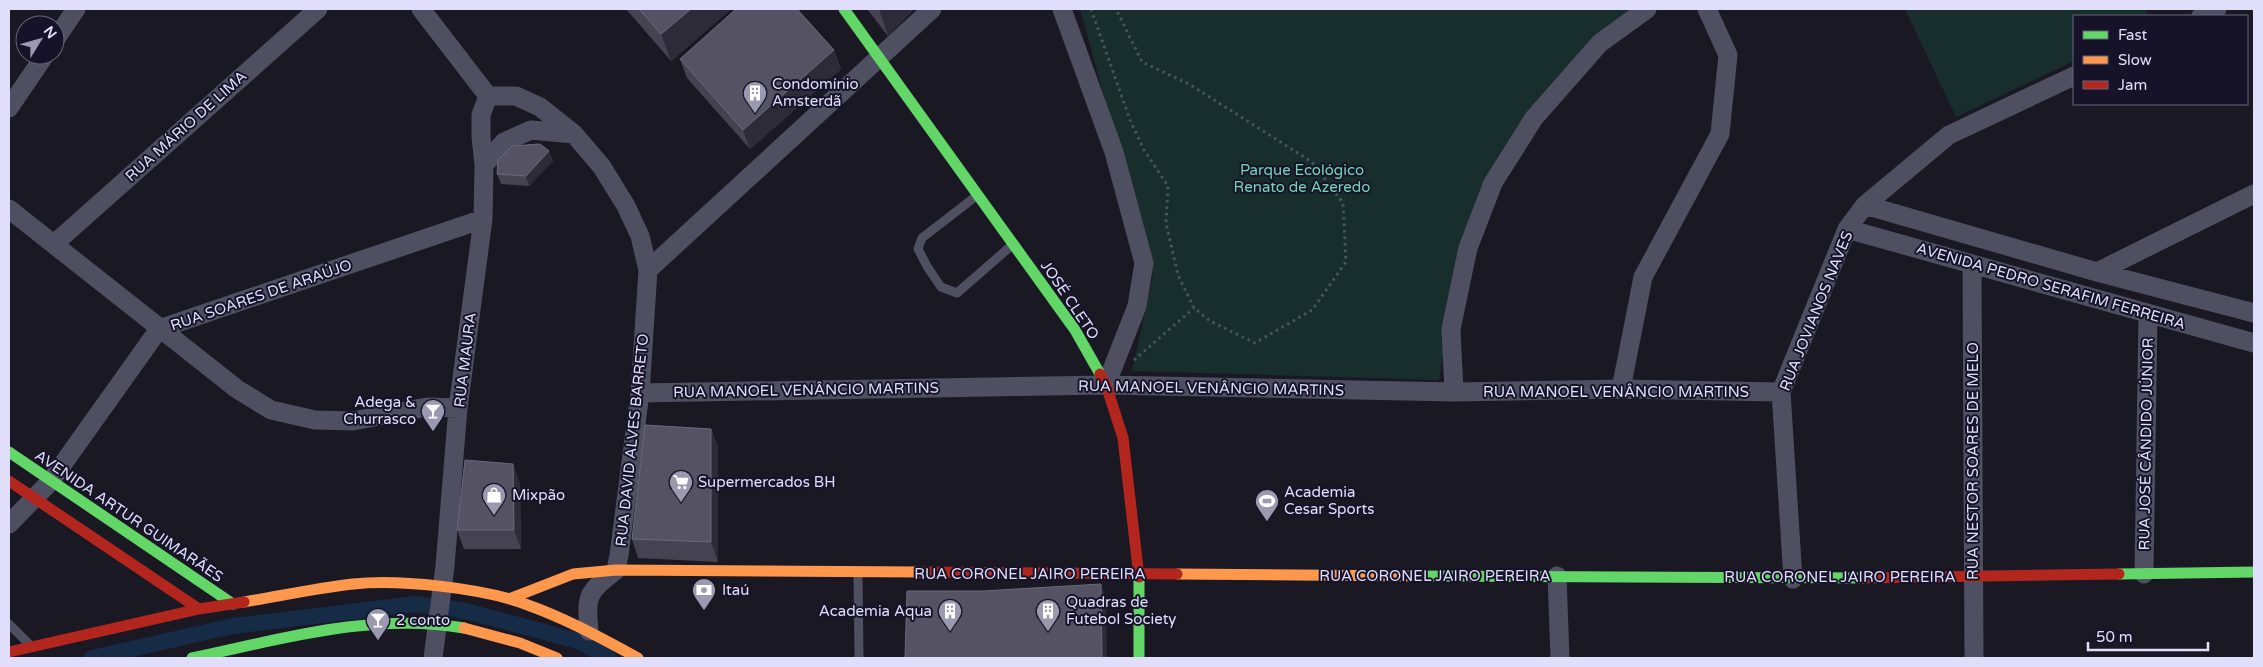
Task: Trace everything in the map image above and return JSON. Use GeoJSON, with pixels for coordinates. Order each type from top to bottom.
{"type":"FeatureCollection","features":[{"type":"Feature","properties":{"kind":"street"},"geometry":{"type":"LineString","coordinates":[[65,25],[76,9]]}},
{"type":"Feature","properties":{"kind":"street","name":"RUA MÁRIO DE LIMA"},"geometry":{"type":"LineString","coordinates":[[54,244],[318,9]]}},
{"type":"Feature","properties":{"kind":"street"},"geometry":{"type":"LineString","coordinates":[[421,9],[488,96]]}},
{"type":"Feature","properties":{"kind":"street","name":"JOSÉ CLETO"},"geometry":{"type":"LineString","coordinates":[[844,9],[1075,330],[1106,385],[1123,438],[1139,575],[1139,658]]}},
{"type":"Feature","properties":{"kind":"street"},"geometry":{"type":"LineString","coordinates":[[648,270],[932,9]]}},
{"type":"Feature","properties":{"kind":"street"},"geometry":{"type":"LineString","coordinates":[[1062,9],[1114,152],[1144,263],[1137,306],[1106,385]]}},
{"type":"Feature","properties":{"kind":"street"},"geometry":{"type":"LineString","coordinates":[[1454,392],[1450,329],[1468,248],[1493,183],[1534,118],[1600,43],[1647,9]]}},
{"type":"Feature","properties":{"kind":"street"},"geometry":{"type":"LineString","coordinates":[[1622,389],[1643,277],[1720,134],[1728,56],[1707,9]]}},
{"type":"Feature","properties":{"kind":"street"},"geometry":{"type":"LineString","coordinates":[[2203,15],[2217,9]]}},
{"type":"Feature","properties":{"kind":"street"},"geometry":{"type":"LineString","coordinates":[[9,108],[38,65]]}},
{"type":"Feature","properties":{"kind":"street","name":"RUA JOVIANOS NAVES"},"geometry":{"type":"LineString","coordinates":[[1793,579],[1782,392],[1847,229],[1865,204],[1949,135],[2073,76]]}},
{"type":"Feature","properties":{"kind":"street","name":"RUA DAVID ALVES BARRETO"},"geometry":{"type":"LineString","coordinates":[[488,96],[516,96],[540,107],[574,134],[602,167],[626,206],[640,236],[648,270],[640,393],[616,570]]}},
{"type":"Feature","properties":{"kind":"street","name":"RUA MAURA"},"geometry":{"type":"LineString","coordinates":[[433,658],[442,586],[458,408],[483,220],[484,165],[481,115],[488,96]]}},
{"type":"Feature","properties":{"kind":"street"},"geometry":{"type":"LineString","coordinates":[[484,165],[504,142],[531,130],[574,134]]}},
{"type":"Feature","properties":{"kind":"street"},"geometry":{"type":"LineString","coordinates":[[2096,272],[2254,194]]}},
{"type":"Feature","properties":{"kind":"street","name":"AVENIDA PEDRO SERAFIM FERREIRA"},"geometry":{"type":"LineString","coordinates":[[1865,204],[2096,272],[2254,313]]}},
{"type":"Feature","properties":{"kind":"street"},"geometry":{"type":"LineString","coordinates":[[9,209],[236,389],[271,410],[315,420],[353,421],[427,407],[458,408]]}},
{"type":"Feature","properties":{"kind":"street","name":"RUA SOARES DE ARAÚJO"},"geometry":{"type":"LineString","coordinates":[[9,524],[50,482],[159,329],[483,220]]}},
{"type":"Feature","properties":{"kind":"street","name":"AVENIDA PEDRO SERAFIM FERREIRA"},"geometry":{"type":"LineString","coordinates":[[1847,229],[2254,343]]}},
{"type":"Feature","properties":{"kind":"street","name":"RUA NESTOR SOARES DE MELO"},"geometry":{"type":"LineString","coordinates":[[1972,264],[1972,576],[1974,658]]}},
{"type":"Feature","properties":{"kind":"street","name":"RUA JOSÉ CÂNDIDO JÚNIOR"},"geometry":{"type":"LineString","coordinates":[[2144,574],[2148,314]]}},
{"type":"Feature","properties":{"kind":"street","name":"RUA MANOEL VENÂNCIO MARTINS"},"geometry":{"type":"LineString","coordinates":[[640,393],[1106,385],[1454,392],[1622,389],[1782,392]]}},
{"type":"Feature","properties":{"kind":"street","name":"AVENIDA ARTUR GUIMARÃES"},"geometry":{"type":"LineString","coordinates":[[9,452],[50,482],[233,604]]}},
{"type":"Feature","properties":{"kind":"street"},"geometry":{"type":"LineString","coordinates":[[9,481],[33,499],[199,609]]}},
{"type":"Feature","properties":{"kind":"street"},"geometry":{"type":"LineString","coordinates":[[589,631],[587,605],[593,588],[616,570]]}},
{"type":"Feature","properties":{"kind":"street","name":"RUA CORONEL JAIRO PEREIRA"},"geometry":{"type":"LineString","coordinates":[[509,599],[573,574],[616,570],[1793,579],[2254,572]]}},
{"type":"Feature","properties":{"kind":"street"},"geometry":{"type":"LineString","coordinates":[[1557,576],[1560,658]]}},
{"type":"Feature","properties":{"kind":"street"},"geometry":{"type":"LineString","coordinates":[[9,652],[199,609],[354,584],[442,586],[477,591],[509,599],[555,615],[638,658]]}},
{"type":"Feature","properties":{"kind":"street"},"geometry":{"type":"LineString","coordinates":[[192,658],[257,651],[344,628],[401,622],[436,625],[494,636],[557,658]]}},
{"type":"Feature","properties":{"kind":"lane"},"geometry":{"type":"LineString","coordinates":[[977,195],[922,238],[918,249],[941,287],[957,293],[1013,244]]}},
{"type":"Feature","properties":{"kind":"lane"},"geometry":{"type":"LineString","coordinates":[[858,572],[860,658]]}},
{"type":"Feature","properties":{"kind":"lane"},"geometry":{"type":"LineString","coordinates":[[9,624],[32,647]]}},
{"type":"Feature","properties":{"kind":"path"},"geometry":{"type":"LineString","coordinates":[[1091,9],[1130,120],[1144,150],[1168,186],[1166,223],[1178,274],[1194,308],[1210,321],[1255,343],[1312,310],[1346,262],[1343,203],[1312,162],[1189,84],[1142,62],[1116,9]]}},
{"type":"Feature","properties":{"kind":"path"},"geometry":{"type":"LineString","coordinates":[[1128,365],[1194,308]]}},
{"type":"Feature","properties":{"kind":"green space","name":"Parque Ecológico Renato de Azeredo"},"geometry":{"type":"Polygon","coordinates":[[[1080,9],[1639,9],[1530,118],[1463,233],[1439,380],[1132,371],[1153,275],[1080,9]]]}},
{"type":"Feature","properties":{"kind":"green space"},"geometry":{"type":"Polygon","coordinates":[[[1905,9],[2145,9],[2148,15],[2073,15],[2073,61],[1956,117],[1905,9]]]}},
{"type":"Feature","properties":{"kind":"building"},"geometry":{"type":"Polygon","coordinates":[[[639,9],[691,9],[661,34],[639,9]]]}},
{"type":"Feature","properties":{"kind":"building","name":"Condomínio Amsterdã"},"geometry":{"type":"Polygon","coordinates":[[[736,9],[797,9],[834,50],[743,130],[680,59],[736,9]]]}},
{"type":"Feature","properties":{"kind":"building"},"geometry":{"type":"Polygon","coordinates":[[[540,144],[549,151],[526,176],[497,174],[498,160],[512,146],[540,144]]]}},
{"type":"Feature","properties":{"kind":"building","name":"Supermercados BH"},"geometry":{"type":"Polygon","coordinates":[[[645,425],[711,429],[711,542],[632,539],[645,425]]]}},
{"type":"Feature","properties":{"kind":"building","name":"Mixpão"},"geometry":{"type":"Polygon","coordinates":[[[465,460],[513,464],[514,530],[457,530],[465,460]]]}},
{"type":"Feature","properties":{"kind":"building"},"geometry":{"type":"Polygon","coordinates":[[[1101,584],[1102,658],[905,658],[907,591],[983,591],[1101,584]]]}},
{"type":"Feature","properties":{"kind":"waterway"},"geometry":{"type":"LineString","coordinates":[[92,658],[233,626],[415,604],[466,611],[578,641],[609,658]]}},
{"type":"Feature","properties":{"kind":"traffic: fast"},"geometry":{"type":"LineString","coordinates":[[844,9],[1075,330],[1100,374]]}},
{"type":"Feature","properties":{"kind":"traffic: fast"},"geometry":{"type":"LineString","coordinates":[[9,452],[233,604]]}},
{"type":"Feature","properties":{"kind":"traffic: fast"},"geometry":{"type":"LineString","coordinates":[[2119,574],[2254,572]]}},
{"type":"Feature","properties":{"kind":"traffic: fast"},"geometry":{"type":"LineString","coordinates":[[1415,576],[1863,578]]}},
{"type":"Feature","properties":{"kind":"traffic: fast"},"geometry":{"type":"LineString","coordinates":[[1139,577],[1139,658]]}},
{"type":"Feature","properties":{"kind":"traffic: fast"},"geometry":{"type":"LineString","coordinates":[[192,658],[293,636],[361,625],[396,623],[464,628]]}},
{"type":"Feature","properties":{"kind":"traffic: slow"},"geometry":{"type":"LineString","coordinates":[[509,599],[573,574],[616,570],[920,572]]}},
{"type":"Feature","properties":{"kind":"traffic: slow"},"geometry":{"type":"LineString","coordinates":[[1177,574],[1415,576]]}},
{"type":"Feature","properties":{"kind":"traffic: slow"},"geometry":{"type":"LineString","coordinates":[[244,602],[353,584],[416,584],[464,589],[507,598],[525,604],[583,629],[638,658]]}},
{"type":"Feature","properties":{"kind":"traffic: slow"},"geometry":{"type":"LineString","coordinates":[[464,628],[520,643],[557,658]]}},
{"type":"Feature","properties":{"kind":"traffic: jam"},"geometry":{"type":"LineString","coordinates":[[1100,374],[1106,385],[1123,438],[1139,577]]}},
{"type":"Feature","properties":{"kind":"traffic: jam"},"geometry":{"type":"LineString","coordinates":[[9,481],[199,609]]}},
{"type":"Feature","properties":{"kind":"traffic: jam"},"geometry":{"type":"LineString","coordinates":[[920,572],[1177,574]]}},
{"type":"Feature","properties":{"kind":"traffic: jam"},"geometry":{"type":"LineString","coordinates":[[1863,578],[2119,574]]}},
{"type":"Feature","properties":{"kind":"traffic: jam"},"geometry":{"type":"LineString","coordinates":[[9,652],[199,609],[244,602]]}},
{"type":"Feature","properties":{"kind":"place","name":"Condomínio Amsterdã"},"geometry":{"type":"Point","coordinates":[755,114]}},
{"type":"Feature","properties":{"kind":"place","name":"Adega & Churrasco"},"geometry":{"type":"Point","coordinates":[433,432]}},
{"type":"Feature","properties":{"kind":"place","name":"Supermercados BH"},"geometry":{"type":"Point","coordinates":[681,503]}},
{"type":"Feature","properties":{"kind":"place","name":"Mixpão"},"geometry":{"type":"Point","coordinates":[494,516]}},
{"type":"Feature","properties":{"kind":"place","name":"Academia Cesar Sports"},"geometry":{"type":"Point","coordinates":[1267,522]}},
{"type":"Feature","properties":{"kind":"place","name":"Itaú"},"geometry":{"type":"Point","coordinates":[704,611]}},
{"type":"Feature","properties":{"kind":"place","name":"Academia Aqua"},"geometry":{"type":"Point","coordinates":[950,632]}},
{"type":"Feature","properties":{"kind":"place","name":"Quadras de Futebol Society"},"geometry":{"type":"Point","coordinates":[1048,632]}},
{"type":"Feature","properties":{"kind":"place","name":"2 conto"},"geometry":{"type":"Point","coordinates":[378,641]}}]}
